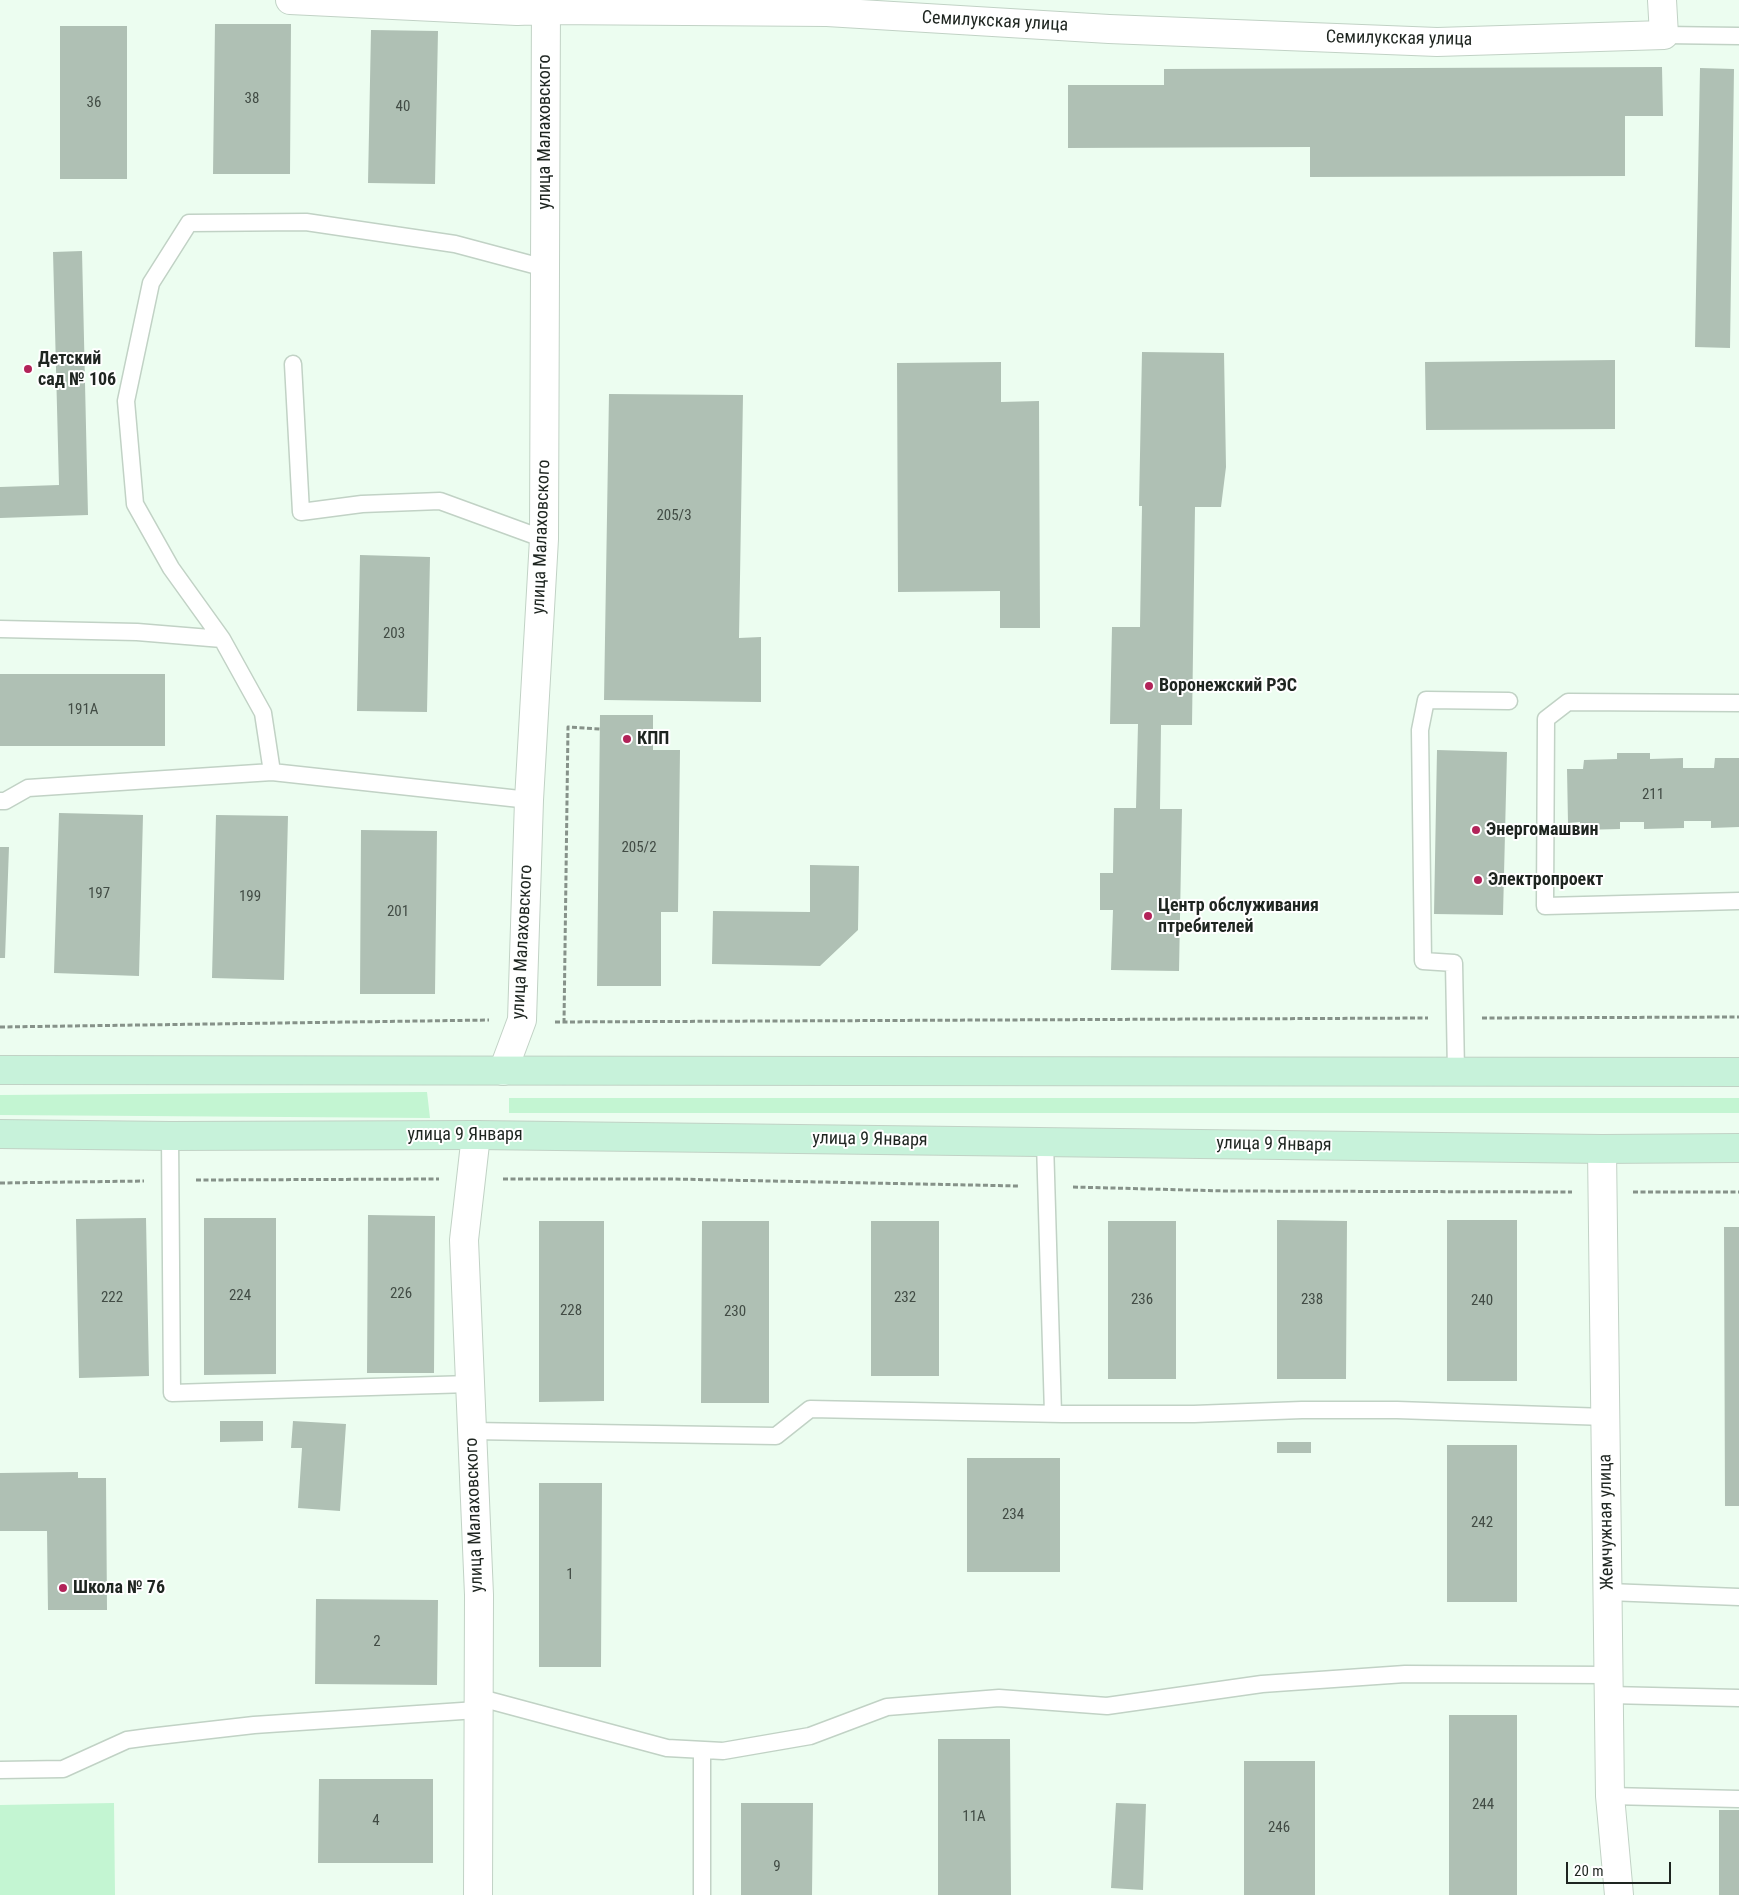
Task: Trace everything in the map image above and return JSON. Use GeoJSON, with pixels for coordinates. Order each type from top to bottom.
{"type":"FeatureCollection","features":[{"type":"Feature","properties":{"kind":"main road"},"geometry":{"type":"LineString","coordinates":[[0,1070],[1739,1072]]}},
{"type":"Feature","properties":{"kind":"main road","name":"улица 9 Января"},"geometry":{"type":"LineString","coordinates":[[0,1134],[170,1136],[476,1135],[1602,1149],[1739,1148]]}},
{"type":"Feature","properties":{"kind":"street","name":"Семилукская улица"},"geometry":{"type":"LineString","coordinates":[[290,0],[517,12],[546,5],[827,12],[1109,29],[1437,42],[1664,35]]}},
{"type":"Feature","properties":{"kind":"street"},"geometry":{"type":"LineString","coordinates":[[1662,0],[1664,35]]}},
{"type":"Feature","properties":{"kind":"street","name":"улица Малаховского"},"geometry":{"type":"LineString","coordinates":[[503,1070],[522,1020],[529,800],[544,539],[546,5]]}},
{"type":"Feature","properties":{"kind":"street","name":"улица Малаховского"},"geometry":{"type":"LineString","coordinates":[[476,1135],[464,1240],[479,1595],[477,1703],[478,1895]]}},
{"type":"Feature","properties":{"kind":"street","name":"Жемчужная улица"},"geometry":{"type":"LineString","coordinates":[[1602,1149],[1610,1796],[1619,1895]]}},
{"type":"Feature","properties":{"kind":"lane"},"geometry":{"type":"LineString","coordinates":[[1664,35],[1739,36]]}},
{"type":"Feature","properties":{"kind":"lane"},"geometry":{"type":"LineString","coordinates":[[272,772],[263,713],[222,639],[171,568],[134,504],[126,401],[151,283],[189,223],[306,222],[455,244],[545,268]]}},
{"type":"Feature","properties":{"kind":"lane"},"geometry":{"type":"LineString","coordinates":[[293,364],[300,512],[362,504],[440,501],[544,539]]}},
{"type":"Feature","properties":{"kind":"lane"},"geometry":{"type":"LineString","coordinates":[[0,628],[137,632],[222,639]]}},
{"type":"Feature","properties":{"kind":"lane"},"geometry":{"type":"LineString","coordinates":[[1456,1072],[1454,963],[1422,961],[1420,730],[1426,700],[1509,701]]}},
{"type":"Feature","properties":{"kind":"lane"},"geometry":{"type":"LineString","coordinates":[[1739,703],[1568,702],[1546,719],[1545,906],[1739,901]]}},
{"type":"Feature","properties":{"kind":"lane"},"geometry":{"type":"LineString","coordinates":[[0,802],[28,788],[272,772],[529,800]]}},
{"type":"Feature","properties":{"kind":"lane"},"geometry":{"type":"LineString","coordinates":[[170,1136],[172,1393],[470,1384]]}},
{"type":"Feature","properties":{"kind":"lane"},"geometry":{"type":"LineString","coordinates":[[1045,1142],[1053,1414]]}},
{"type":"Feature","properties":{"kind":"lane"},"geometry":{"type":"LineString","coordinates":[[472,1431],[776,1436],[810,1409],[1053,1414],[1194,1414],[1312,1410],[1397,1410],[1606,1417]]}},
{"type":"Feature","properties":{"kind":"lane"},"geometry":{"type":"LineString","coordinates":[[1608,1592],[1739,1597]]}},
{"type":"Feature","properties":{"kind":"lane"},"geometry":{"type":"LineString","coordinates":[[0,1770],[62,1769],[127,1740],[254,1725],[477,1703],[667,1748],[722,1751],[810,1736],[887,1707],[999,1698],[1107,1706],[1262,1684],[1405,1674],[1609,1685],[1739,1698]]}},
{"type":"Feature","properties":{"kind":"lane"},"geometry":{"type":"LineString","coordinates":[[702,1750],[702,1895]]}},
{"type":"Feature","properties":{"kind":"lane"},"geometry":{"type":"LineString","coordinates":[[1610,1796],[1739,1799]]}},
{"type":"Feature","properties":{"kind":"path"},"geometry":{"type":"LineString","coordinates":[[564,1023],[568,727],[600,729]]}},
{"type":"Feature","properties":{"kind":"path"},"geometry":{"type":"LineString","coordinates":[[0,1027],[522,1020],[564,1023],[1739,1016]]}},
{"type":"Feature","properties":{"kind":"path"},"geometry":{"type":"LineString","coordinates":[[0,1183],[672,1179],[1226,1191],[1739,1192]]}},
{"type":"Feature","properties":{"kind":"green space"},"geometry":{"type":"Polygon","coordinates":[[[427,1092],[430,1118],[0,1115],[0,1095],[427,1092]]]}},
{"type":"Feature","properties":{"kind":"green space"},"geometry":{"type":"Polygon","coordinates":[[[509,1098],[1739,1098],[1739,1113],[509,1113],[509,1098]]]}},
{"type":"Feature","properties":{"kind":"green space"},"geometry":{"type":"Polygon","coordinates":[[[114,1803],[115,1895],[0,1895],[0,1805],[114,1803]]]}},
{"type":"Feature","properties":{"kind":"building"},"geometry":{"type":"Polygon","coordinates":[[[215,24],[291,24],[290,174],[213,174],[215,24]]]}},
{"type":"Feature","properties":{"kind":"building"},"geometry":{"type":"Polygon","coordinates":[[[60,26],[127,26],[127,179],[60,179],[60,26]]]}},
{"type":"Feature","properties":{"kind":"building"},"geometry":{"type":"Polygon","coordinates":[[[371,30],[438,31],[435,184],[368,183],[371,30]]]}},
{"type":"Feature","properties":{"kind":"building"},"geometry":{"type":"Polygon","coordinates":[[[1662,67],[1663,116],[1625,116],[1625,176],[1310,177],[1310,147],[1068,148],[1068,85],[1164,85],[1164,69],[1662,67]]]}},
{"type":"Feature","properties":{"kind":"building"},"geometry":{"type":"Polygon","coordinates":[[[1700,68],[1734,69],[1730,348],[1695,347],[1700,68]]]}},
{"type":"Feature","properties":{"kind":"building"},"geometry":{"type":"Polygon","coordinates":[[[82,251],[88,515],[0,518],[0,487],[59,485],[53,252],[82,251]]]}},
{"type":"Feature","properties":{"kind":"building"},"geometry":{"type":"Polygon","coordinates":[[[1142,352],[1224,353],[1226,467],[1221,507],[1195,507],[1192,725],[1161,725],[1160,809],[1182,809],[1179,971],[1111,970],[1113,910],[1100,910],[1100,873],[1113,873],[1114,808],[1136,808],[1138,724],[1110,724],[1112,627],[1140,627],[1142,506],[1139,506],[1142,352]]]}},
{"type":"Feature","properties":{"kind":"building"},"geometry":{"type":"Polygon","coordinates":[[[1615,360],[1615,429],[1426,430],[1425,362],[1615,360]]]}},
{"type":"Feature","properties":{"kind":"building"},"geometry":{"type":"Polygon","coordinates":[[[1001,362],[1001,402],[1039,401],[1040,628],[1000,628],[1000,591],[898,592],[897,363],[1001,362]]]}},
{"type":"Feature","properties":{"kind":"building"},"geometry":{"type":"Polygon","coordinates":[[[609,394],[743,395],[739,638],[761,637],[761,702],[604,700],[609,394]]]}},
{"type":"Feature","properties":{"kind":"building"},"geometry":{"type":"Polygon","coordinates":[[[360,555],[430,557],[427,712],[357,711],[360,555]]]}},
{"type":"Feature","properties":{"kind":"building"},"geometry":{"type":"Polygon","coordinates":[[[0,674],[165,674],[165,746],[0,746],[0,674]]]}},
{"type":"Feature","properties":{"kind":"building"},"geometry":{"type":"Polygon","coordinates":[[[600,715],[653,715],[653,750],[680,750],[678,912],[661,912],[661,986],[597,986],[600,715]]]}},
{"type":"Feature","properties":{"kind":"building"},"geometry":{"type":"Polygon","coordinates":[[[1437,750],[1507,752],[1503,915],[1434,914],[1437,750]]]}},
{"type":"Feature","properties":{"kind":"building"},"geometry":{"type":"Polygon","coordinates":[[[1617,753],[1650,753],[1650,759],[1683,758],[1683,768],[1714,768],[1715,758],[1739,758],[1739,827],[1711,828],[1711,821],[1684,821],[1684,828],[1644,829],[1644,822],[1620,822],[1620,829],[1580,830],[1580,822],[1568,823],[1567,769],[1583,769],[1584,760],[1617,759],[1617,753]]]}},
{"type":"Feature","properties":{"kind":"building"},"geometry":{"type":"Polygon","coordinates":[[[59,813],[143,815],[139,976],[54,973],[59,813]]]}},
{"type":"Feature","properties":{"kind":"building"},"geometry":{"type":"Polygon","coordinates":[[[216,815],[288,816],[284,980],[212,978],[216,815]]]}},
{"type":"Feature","properties":{"kind":"building"},"geometry":{"type":"Polygon","coordinates":[[[361,830],[437,831],[435,994],[360,994],[361,830]]]}},
{"type":"Feature","properties":{"kind":"building"},"geometry":{"type":"Polygon","coordinates":[[[0,847],[9,847],[5,958],[0,958],[0,847]]]}},
{"type":"Feature","properties":{"kind":"building"},"geometry":{"type":"Polygon","coordinates":[[[810,865],[859,866],[858,930],[820,966],[712,964],[713,911],[810,912],[810,865]]]}},
{"type":"Feature","properties":{"kind":"building"},"geometry":{"type":"Polygon","coordinates":[[[368,1215],[435,1216],[434,1373],[367,1373],[368,1215]]]}},
{"type":"Feature","properties":{"kind":"building"},"geometry":{"type":"Polygon","coordinates":[[[146,1218],[149,1376],[79,1378],[76,1219],[146,1218]]]}},
{"type":"Feature","properties":{"kind":"building"},"geometry":{"type":"Polygon","coordinates":[[[204,1218],[276,1218],[276,1374],[204,1375],[204,1218]]]}},
{"type":"Feature","properties":{"kind":"building"},"geometry":{"type":"Polygon","coordinates":[[[1277,1220],[1347,1221],[1346,1379],[1277,1379],[1277,1220]]]}},
{"type":"Feature","properties":{"kind":"building"},"geometry":{"type":"Polygon","coordinates":[[[1447,1220],[1517,1220],[1517,1381],[1447,1381],[1447,1220]]]}},
{"type":"Feature","properties":{"kind":"building"},"geometry":{"type":"Polygon","coordinates":[[[539,1221],[604,1221],[604,1401],[539,1402],[539,1221]]]}},
{"type":"Feature","properties":{"kind":"building"},"geometry":{"type":"Polygon","coordinates":[[[702,1221],[769,1221],[769,1403],[701,1403],[702,1221]]]}},
{"type":"Feature","properties":{"kind":"building"},"geometry":{"type":"Polygon","coordinates":[[[871,1221],[939,1221],[939,1376],[871,1376],[871,1221]]]}},
{"type":"Feature","properties":{"kind":"building"},"geometry":{"type":"Polygon","coordinates":[[[1108,1221],[1176,1221],[1176,1379],[1108,1379],[1108,1221]]]}},
{"type":"Feature","properties":{"kind":"building"},"geometry":{"type":"Polygon","coordinates":[[[1724,1227],[1739,1227],[1739,1506],[1725,1506],[1724,1227]]]}},
{"type":"Feature","properties":{"kind":"building"},"geometry":{"type":"Polygon","coordinates":[[[220,1421],[263,1421],[263,1441],[220,1442],[220,1421]]]}},
{"type":"Feature","properties":{"kind":"building"},"geometry":{"type":"Polygon","coordinates":[[[293,1421],[346,1424],[340,1511],[298,1508],[302,1448],[291,1448],[293,1421]]]}},
{"type":"Feature","properties":{"kind":"building"},"geometry":{"type":"Polygon","coordinates":[[[1277,1442],[1311,1442],[1311,1453],[1277,1453],[1277,1442]]]}},
{"type":"Feature","properties":{"kind":"building"},"geometry":{"type":"Polygon","coordinates":[[[1447,1445],[1517,1445],[1517,1602],[1447,1602],[1447,1445]]]}},
{"type":"Feature","properties":{"kind":"building"},"geometry":{"type":"Polygon","coordinates":[[[967,1458],[1060,1458],[1060,1572],[967,1572],[967,1458]]]}},
{"type":"Feature","properties":{"kind":"building"},"geometry":{"type":"Polygon","coordinates":[[[78,1472],[78,1478],[106,1478],[107,1610],[48,1610],[47,1531],[0,1531],[0,1473],[78,1472]]]}},
{"type":"Feature","properties":{"kind":"building"},"geometry":{"type":"Polygon","coordinates":[[[539,1483],[602,1483],[601,1667],[539,1667],[539,1483]]]}},
{"type":"Feature","properties":{"kind":"building"},"geometry":{"type":"Polygon","coordinates":[[[316,1599],[438,1600],[437,1685],[315,1684],[316,1599]]]}},
{"type":"Feature","properties":{"kind":"building"},"geometry":{"type":"Polygon","coordinates":[[[1449,1715],[1517,1715],[1517,1895],[1449,1895],[1449,1715]]]}},
{"type":"Feature","properties":{"kind":"building"},"geometry":{"type":"Polygon","coordinates":[[[938,1739],[1010,1739],[1011,1895],[938,1895],[938,1739]]]}},
{"type":"Feature","properties":{"kind":"building"},"geometry":{"type":"Polygon","coordinates":[[[1244,1761],[1315,1761],[1315,1895],[1244,1895],[1244,1761]]]}},
{"type":"Feature","properties":{"kind":"building"},"geometry":{"type":"Polygon","coordinates":[[[319,1779],[433,1779],[433,1863],[318,1863],[319,1779]]]}},
{"type":"Feature","properties":{"kind":"building"},"geometry":{"type":"Polygon","coordinates":[[[741,1803],[813,1803],[812,1895],[741,1895],[741,1803]]]}},
{"type":"Feature","properties":{"kind":"building"},"geometry":{"type":"Polygon","coordinates":[[[1116,1803],[1146,1804],[1143,1890],[1111,1888],[1116,1803]]]}},
{"type":"Feature","properties":{"kind":"building"},"geometry":{"type":"Polygon","coordinates":[[[1719,1810],[1739,1810],[1739,1895],[1719,1895],[1719,1810]]]}},
{"type":"Feature","properties":{"kind":"place","name":"Детский сад № 106"},"geometry":{"type":"Point","coordinates":[28,369]}},
{"type":"Feature","properties":{"kind":"place","name":"Воронежский РЭС"},"geometry":{"type":"Point","coordinates":[1149,686]}},
{"type":"Feature","properties":{"kind":"place","name":"КПП"},"geometry":{"type":"Point","coordinates":[627,739]}},
{"type":"Feature","properties":{"kind":"place","name":"Энергомашвин"},"geometry":{"type":"Point","coordinates":[1476,830]}},
{"type":"Feature","properties":{"kind":"place","name":"Электропроект"},"geometry":{"type":"Point","coordinates":[1478,880]}},
{"type":"Feature","properties":{"kind":"place","name":"Центр обслуживания птребителей"},"geometry":{"type":"Point","coordinates":[1148,916]}},
{"type":"Feature","properties":{"kind":"place","name":"Школа № 76"},"geometry":{"type":"Point","coordinates":[63,1588]}}]}
